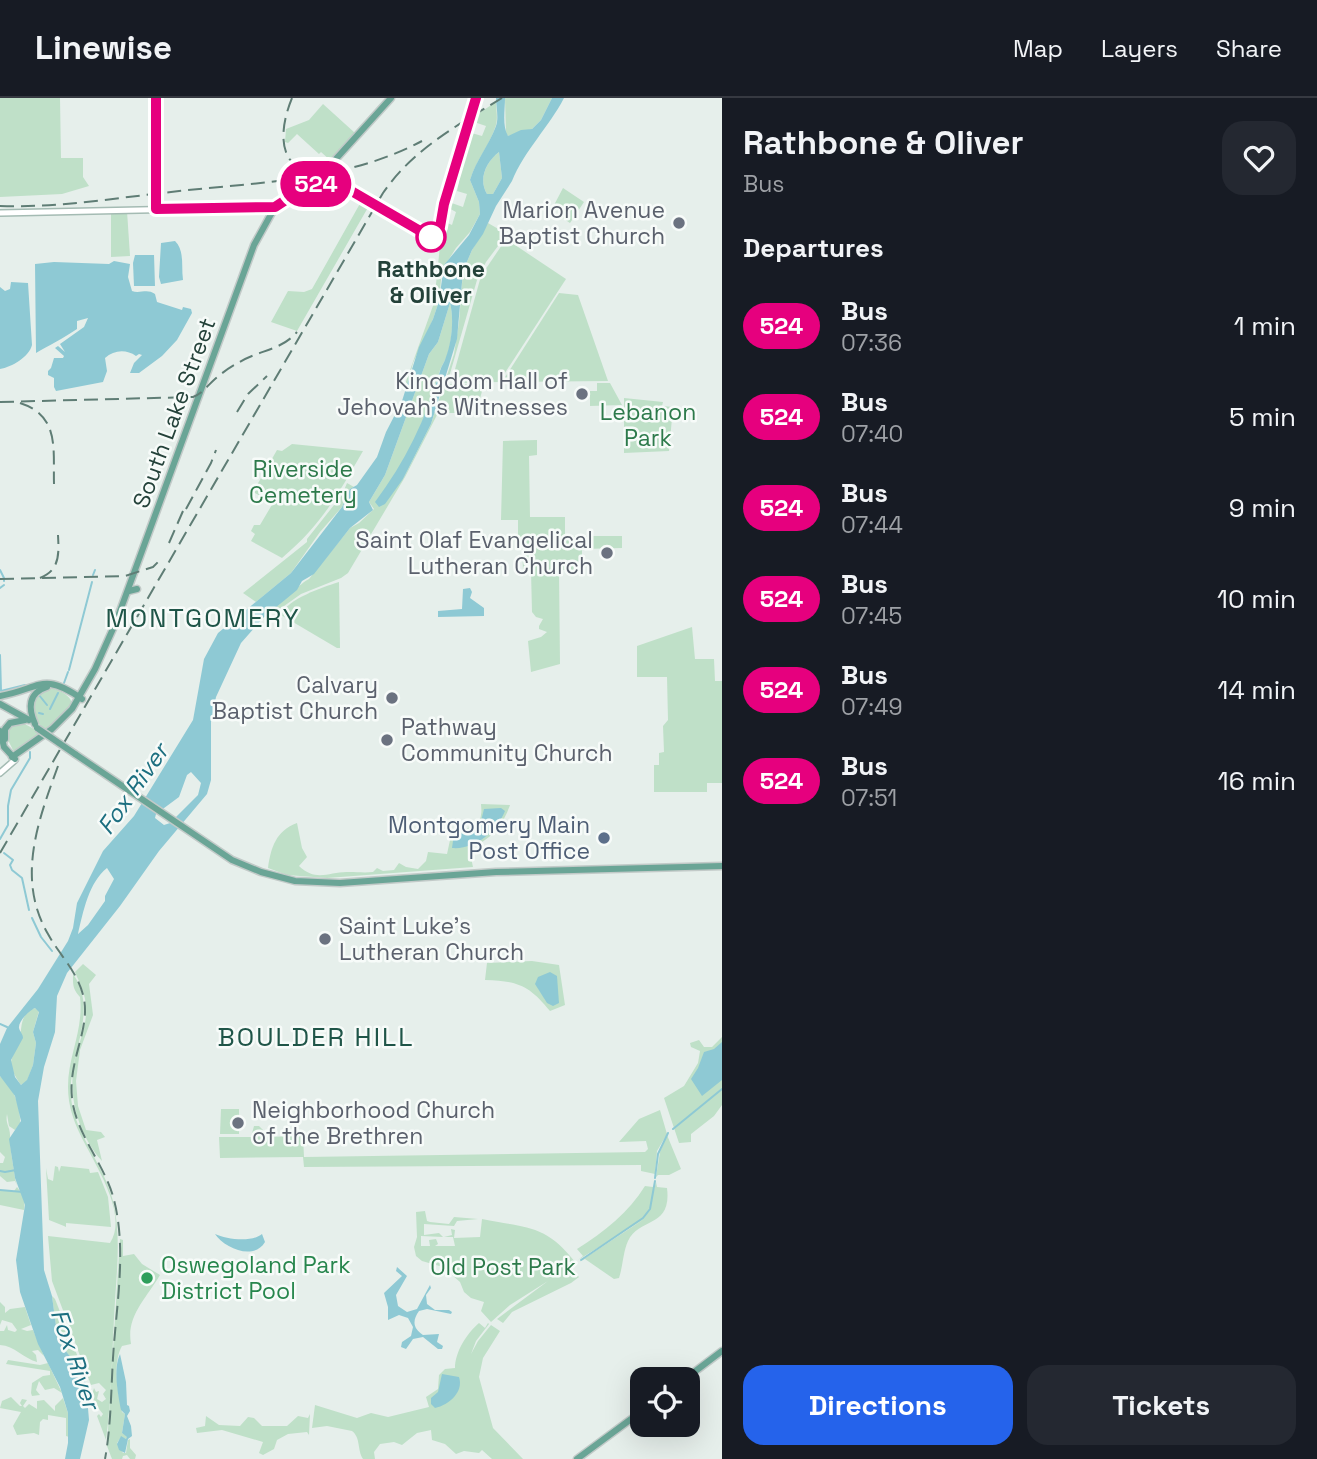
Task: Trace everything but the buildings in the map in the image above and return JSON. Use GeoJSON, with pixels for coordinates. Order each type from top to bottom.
{"type":"FeatureCollection","features":[{"type":"Feature","properties":{"kind":"main road"},"geometry":{"type":"LineString","coordinates":[[0,213],[275,207],[304,191],[391,98]]}},
{"type":"Feature","properties":{"kind":"main road"},"geometry":{"type":"LineString","coordinates":[[304,191],[325,169]]}},
{"type":"Feature","properties":{"kind":"main road","name":"South Lake Street"},"geometry":{"type":"LineString","coordinates":[[1,771],[15,757],[56,731],[80,699],[110,637],[254,245],[275,207]]}},
{"type":"Feature","properties":{"kind":"main road"},"geometry":{"type":"LineString","coordinates":[[128,584],[137,588]]}},
{"type":"Feature","properties":{"kind":"main road"},"geometry":{"type":"LineString","coordinates":[[0,696],[48,683],[60,685],[80,699]]}},
{"type":"Feature","properties":{"kind":"main road"},"geometry":{"type":"LineString","coordinates":[[37,726],[30,705],[33,696],[41,689],[55,688],[80,699]]}},
{"type":"Feature","properties":{"kind":"main road"},"geometry":{"type":"LineString","coordinates":[[0,705],[37,726]]}},
{"type":"Feature","properties":{"kind":"main road"},"geometry":{"type":"LineString","coordinates":[[0,705],[37,726],[232,859],[260,872],[295,881],[320,883],[496,872],[722,865]]}},
{"type":"Feature","properties":{"kind":"main road"},"geometry":{"type":"LineString","coordinates":[[15,757],[6,743],[5,730],[12,722],[25,720]]}},
{"type":"Feature","properties":{"kind":"main road"},"geometry":{"type":"LineString","coordinates":[[0,732],[4,747],[15,757]]}},
{"type":"Feature","properties":{"kind":"main road"},"geometry":{"type":"LineString","coordinates":[[700,1368],[722,1351]]}},
{"type":"Feature","properties":{"kind":"main road"},"geometry":{"type":"LineString","coordinates":[[577,1459],[630,1420]]}},
{"type":"Feature","properties":{"kind":"green space"},"geometry":{"type":"Polygon","coordinates":[[[0,98],[60,98],[61,158],[83,158],[83,177],[89,186],[62,194],[0,197],[0,98]]]}},
{"type":"Feature","properties":{"kind":"green space"},"geometry":{"type":"Polygon","coordinates":[[[505,98],[552,98],[541,120],[532,129],[508,136],[505,98]]]}},
{"type":"Feature","properties":{"kind":"green space"},"geometry":{"type":"Polygon","coordinates":[[[496,102],[496,125],[470,180],[479,202],[480,214],[442,270],[439,301],[413,363],[407,386],[404,387],[434,303],[440,246],[436,237],[443,221],[452,225],[456,212],[445,206],[446,201],[463,207],[467,194],[457,191],[459,182],[453,180],[468,132],[482,136],[486,126],[471,121],[496,102]]]}},
{"type":"Feature","properties":{"kind":"green space"},"geometry":{"type":"Polygon","coordinates":[[[323,104],[355,133],[330,160],[297,134],[288,143],[285,142],[286,129],[309,120],[323,104]]]}},
{"type":"Feature","properties":{"kind":"green space"},"geometry":{"type":"Polygon","coordinates":[[[499,152],[502,178],[493,194],[487,194],[483,177],[490,161],[499,152]]]}},
{"type":"Feature","properties":{"kind":"green space"},"geometry":{"type":"Polygon","coordinates":[[[563,188],[584,202],[570,223],[558,215],[560,212],[553,207],[563,188]]]}},
{"type":"Feature","properties":{"kind":"green space"},"geometry":{"type":"Polygon","coordinates":[[[362,200],[370,204],[297,331],[271,322],[288,291],[304,292],[312,289],[362,200]]]}},
{"type":"Feature","properties":{"kind":"green space"},"geometry":{"type":"Polygon","coordinates":[[[127,211],[130,256],[111,257],[111,212],[127,211]]]}},
{"type":"Feature","properties":{"kind":"green space"},"geometry":{"type":"Polygon","coordinates":[[[488,223],[507,234],[486,262],[477,280],[445,391],[449,384],[484,384],[476,413],[438,413],[405,477],[348,573],[301,594],[273,611],[309,579],[350,528],[374,509],[369,502],[385,475],[429,354],[438,342],[450,303],[452,330],[447,356],[407,455],[377,500],[403,479],[431,424],[454,354],[463,271],[488,223]]]}},
{"type":"Feature","properties":{"kind":"green space"},"geometry":{"type":"Polygon","coordinates":[[[506,239],[566,279],[499,382],[454,383],[452,380],[481,276],[506,239]]]}},
{"type":"Feature","properties":{"kind":"green space"},"geometry":{"type":"Polygon","coordinates":[[[559,293],[578,295],[608,381],[502,382],[559,293]]]}},
{"type":"Feature","properties":{"kind":"green space"},"geometry":{"type":"Polygon","coordinates":[[[597,383],[610,383],[622,405],[590,406],[590,391],[597,391],[597,383]]]}},
{"type":"Feature","properties":{"kind":"green space","name":"Lebanon Park"},"geometry":{"type":"Polygon","coordinates":[[[624,398],[663,402],[662,406],[673,407],[669,451],[624,453],[624,398]]]}},
{"type":"Feature","properties":{"kind":"green space"},"geometry":{"type":"Polygon","coordinates":[[[537,440],[537,455],[529,456],[530,517],[565,517],[565,536],[622,536],[622,548],[582,549],[582,570],[570,570],[570,560],[565,560],[565,570],[556,570],[559,571],[560,664],[531,672],[528,641],[547,632],[539,629],[543,619],[532,612],[531,571],[523,570],[522,546],[518,545],[518,520],[501,520],[503,441],[537,440]]]}},
{"type":"Feature","properties":{"kind":"green space","name":"Riverside Cemetery"},"geometry":{"type":"Polygon","coordinates":[[[292,444],[363,451],[318,521],[282,558],[251,541],[255,534],[251,531],[254,525],[260,525],[273,503],[253,492],[277,450],[282,451],[292,444]]]}},
{"type":"Feature","properties":{"kind":"green space"},"geometry":{"type":"Polygon","coordinates":[[[347,483],[354,487],[350,489],[342,507],[320,532],[291,573],[256,602],[243,593],[307,542],[342,495],[347,483]]]}},
{"type":"Feature","properties":{"kind":"green space"},"geometry":{"type":"Polygon","coordinates":[[[339,582],[340,648],[281,615],[298,599],[339,582]]]}},
{"type":"Feature","properties":{"kind":"green space"},"geometry":{"type":"Polygon","coordinates":[[[692,627],[695,659],[714,659],[715,681],[722,681],[722,783],[707,783],[707,792],[654,792],[654,765],[659,765],[659,753],[664,752],[663,726],[668,720],[667,677],[637,677],[637,646],[692,627]]]}},
{"type":"Feature","properties":{"kind":"green space"},"geometry":{"type":"Polygon","coordinates":[[[49,688],[64,693],[72,704],[49,729],[13,750],[6,736],[8,726],[21,722],[36,730],[41,726],[33,716],[34,698],[49,688]]]}},
{"type":"Feature","properties":{"kind":"green space"},"geometry":{"type":"Polygon","coordinates":[[[481,804],[510,805],[495,832],[469,849],[473,867],[327,878],[287,875],[268,868],[279,835],[297,823],[302,848],[307,857],[299,866],[312,874],[373,872],[377,868],[383,871],[394,870],[399,863],[418,869],[426,861],[428,852],[447,854],[452,831],[477,823],[481,815],[481,804]]]}},
{"type":"Feature","properties":{"kind":"green space"},"geometry":{"type":"Polygon","coordinates":[[[532,961],[559,965],[565,1005],[550,1011],[536,995],[522,986],[485,980],[487,963],[532,961]]]}},
{"type":"Feature","properties":{"kind":"green space"},"geometry":{"type":"Polygon","coordinates":[[[83,964],[96,975],[89,984],[93,1015],[80,1050],[76,1081],[78,1106],[86,1130],[101,1132],[105,1137],[97,1140],[102,1161],[80,1125],[73,1097],[73,1069],[86,1014],[84,994],[75,972],[83,964]]]}},
{"type":"Feature","properties":{"kind":"green space"},"geometry":{"type":"Polygon","coordinates":[[[73,974],[81,989],[84,1004],[81,1034],[73,1066],[71,1098],[78,1124],[109,1187],[113,1201],[118,1238],[106,1440],[97,1416],[99,1414],[101,1417],[103,1414],[99,1409],[96,1411],[92,1394],[94,1388],[96,1392],[99,1391],[97,1399],[102,1402],[106,1399],[103,1394],[106,1390],[99,1383],[91,1385],[52,1281],[48,1236],[110,1243],[115,1229],[111,1197],[78,1130],[69,1100],[68,1084],[80,1013],[80,997],[74,989],[73,974]]]}},
{"type":"Feature","properties":{"kind":"green space"},"geometry":{"type":"Polygon","coordinates":[[[35,1008],[39,1011],[33,1032],[36,1043],[33,1065],[27,1081],[21,1085],[12,1070],[11,1061],[19,1042],[22,1022],[26,1014],[35,1008]]]}},
{"type":"Feature","properties":{"kind":"green space"},"geometry":{"type":"Polygon","coordinates":[[[722,1037],[722,1105],[714,1116],[691,1134],[691,1142],[679,1143],[664,1098],[684,1086],[698,1063],[700,1051],[691,1047],[690,1043],[699,1040],[704,1047],[712,1047],[722,1037]]]}},
{"type":"Feature","properties":{"kind":"green space"},"geometry":{"type":"Polygon","coordinates":[[[0,1076],[13,1092],[19,1111],[20,1125],[15,1130],[9,1126],[7,1114],[7,1120],[15,1178],[23,1197],[24,1210],[0,1205],[0,1190],[14,1191],[17,1187],[20,1191],[15,1181],[7,1182],[0,1176],[0,1163],[3,1163],[5,1157],[0,1152],[0,1076]]]}},
{"type":"Feature","properties":{"kind":"green space"},"geometry":{"type":"Polygon","coordinates":[[[221,1109],[239,1109],[239,1134],[220,1134],[221,1109]]]}},
{"type":"Feature","properties":{"kind":"green space"},"geometry":{"type":"Polygon","coordinates":[[[660,1110],[667,1134],[657,1151],[655,1174],[641,1171],[641,1165],[304,1167],[303,1157],[220,1158],[219,1137],[251,1137],[254,1126],[263,1130],[263,1137],[303,1136],[304,1157],[645,1152],[648,1149],[646,1141],[619,1142],[639,1119],[660,1110]]]}},
{"type":"Feature","properties":{"kind":"green space"},"geometry":{"type":"Polygon","coordinates":[[[667,1135],[681,1169],[656,1177],[660,1152],[667,1135]]]}},
{"type":"Feature","properties":{"kind":"green space"},"geometry":{"type":"Polygon","coordinates":[[[55,1166],[59,1172],[61,1166],[89,1169],[90,1173],[98,1172],[108,1197],[111,1227],[66,1223],[66,1227],[49,1220],[46,1168],[48,1179],[53,1181],[55,1166]]]}},
{"type":"Feature","properties":{"kind":"green space"},"geometry":{"type":"Polygon","coordinates":[[[656,1182],[657,1187],[667,1188],[665,1210],[633,1233],[625,1250],[619,1278],[614,1279],[585,1259],[579,1262],[644,1219],[578,1260],[583,1256],[577,1249],[615,1221],[645,1186],[653,1187],[653,1194],[656,1182]]]}},
{"type":"Feature","properties":{"kind":"green space","name":"Old Post Park"},"geometry":{"type":"Polygon","coordinates":[[[425,1211],[427,1221],[430,1222],[449,1224],[454,1217],[478,1219],[457,1221],[454,1226],[424,1224],[424,1235],[439,1233],[443,1237],[421,1236],[421,1246],[430,1246],[429,1240],[436,1239],[438,1244],[435,1246],[455,1246],[453,1237],[444,1237],[452,1235],[451,1229],[455,1230],[454,1238],[480,1237],[482,1219],[523,1227],[544,1234],[554,1241],[575,1262],[569,1267],[579,1277],[512,1312],[503,1323],[497,1319],[548,1281],[510,1305],[491,1322],[481,1311],[484,1302],[471,1298],[464,1292],[460,1282],[443,1267],[422,1261],[416,1256],[416,1212],[425,1211]]]}},
{"type":"Feature","properties":{"kind":"green space"},"geometry":{"type":"Polygon","coordinates":[[[120,1239],[123,1240],[123,1256],[134,1254],[142,1264],[160,1275],[134,1316],[131,1344],[122,1346],[117,1361],[118,1387],[122,1412],[125,1414],[122,1433],[128,1437],[121,1437],[117,1443],[123,1453],[126,1453],[130,1439],[130,1448],[136,1455],[135,1459],[130,1459],[127,1455],[122,1459],[112,1459],[107,1446],[120,1239]]]}},
{"type":"Feature","properties":{"kind":"green space"},"geometry":{"type":"Polygon","coordinates":[[[52,1296],[83,1370],[81,1371],[58,1341],[52,1296]]]}},
{"type":"Feature","properties":{"kind":"green space"},"geometry":{"type":"Polygon","coordinates":[[[0,1302],[5,1307],[5,1313],[10,1309],[25,1307],[31,1325],[21,1329],[33,1330],[44,1356],[38,1350],[32,1351],[37,1362],[0,1345],[0,1331],[4,1331],[7,1325],[8,1330],[17,1330],[12,1323],[2,1320],[0,1325],[0,1302]]]}},
{"type":"Feature","properties":{"kind":"green space"},"geometry":{"type":"Polygon","coordinates":[[[479,1323],[485,1328],[489,1324],[476,1341],[471,1354],[491,1325],[500,1331],[483,1358],[479,1377],[493,1428],[523,1459],[492,1459],[482,1450],[479,1453],[464,1451],[456,1454],[445,1444],[432,1440],[431,1430],[417,1433],[402,1445],[394,1442],[380,1444],[374,1452],[375,1459],[363,1459],[357,1437],[352,1431],[327,1426],[312,1428],[315,1405],[357,1418],[371,1413],[388,1417],[429,1407],[426,1397],[438,1389],[439,1375],[445,1369],[455,1368],[462,1343],[479,1323]]]}},
{"type":"Feature","properties":{"kind":"green space"},"geometry":{"type":"Polygon","coordinates":[[[8,1360],[40,1365],[48,1363],[62,1393],[54,1388],[45,1390],[39,1381],[36,1390],[40,1395],[32,1396],[32,1383],[50,1375],[50,1371],[6,1364],[8,1360]]]}},
{"type":"Feature","properties":{"kind":"green space"},"geometry":{"type":"Polygon","coordinates":[[[11,1397],[20,1406],[22,1399],[27,1400],[23,1406],[25,1408],[29,1404],[37,1409],[37,1401],[44,1400],[55,1411],[55,1406],[63,1398],[68,1413],[69,1437],[66,1436],[66,1418],[48,1415],[48,1420],[43,1419],[40,1422],[39,1435],[17,1435],[13,1426],[21,1412],[0,1408],[2,1401],[11,1397]]]}},
{"type":"Feature","properties":{"kind":"green space"},"geometry":{"type":"Polygon","coordinates":[[[310,1414],[309,1435],[307,1432],[288,1434],[277,1440],[274,1449],[263,1455],[259,1453],[263,1442],[222,1430],[197,1433],[196,1428],[205,1426],[206,1416],[219,1425],[240,1426],[248,1417],[254,1418],[262,1426],[287,1426],[298,1416],[308,1418],[310,1414]]]}},
{"type":"Feature","properties":{"kind":"water"},"geometry":{"type":"Polygon","coordinates":[[[496,98],[505,98],[504,123],[508,136],[521,130],[532,129],[541,120],[552,98],[564,98],[523,159],[463,271],[457,339],[431,424],[403,479],[385,504],[379,507],[375,502],[413,440],[445,359],[452,330],[450,303],[438,342],[429,354],[385,475],[369,502],[373,510],[350,528],[314,574],[302,581],[297,590],[263,618],[241,643],[216,697],[211,722],[211,780],[207,794],[159,851],[67,973],[57,996],[55,1032],[44,1067],[38,1101],[44,1270],[52,1296],[58,1341],[83,1373],[89,1420],[80,1459],[65,1459],[68,1413],[60,1387],[38,1344],[20,1292],[16,1260],[25,1205],[15,1178],[9,1139],[21,1121],[15,1096],[0,1076],[0,1044],[7,1028],[38,989],[68,941],[77,903],[103,851],[134,816],[193,720],[204,659],[218,633],[291,573],[342,507],[350,489],[357,485],[377,457],[402,401],[419,347],[433,319],[439,301],[444,265],[469,235],[480,214],[479,202],[470,180],[496,126],[496,98]],[[499,152],[483,177],[487,194],[493,194],[502,178],[499,152]],[[191,772],[187,775],[179,797],[156,814],[155,818],[164,825],[170,823],[198,795],[201,783],[191,772]],[[107,868],[88,898],[78,934],[105,901],[114,879],[107,868]],[[35,1008],[25,1016],[19,1028],[23,1038],[11,1060],[15,1077],[21,1085],[27,1080],[33,1065],[36,1043],[33,1032],[39,1012],[35,1008]]]}},
{"type":"Feature","properties":{"kind":"water"},"geometry":{"type":"Polygon","coordinates":[[[175,241],[181,254],[183,280],[161,284],[161,243],[175,241]]]}},
{"type":"Feature","properties":{"kind":"water"},"geometry":{"type":"Polygon","coordinates":[[[135,255],[154,255],[155,286],[134,286],[135,255]]]}},
{"type":"Feature","properties":{"kind":"water"},"geometry":{"type":"Polygon","coordinates":[[[114,261],[130,264],[128,277],[132,291],[152,292],[157,302],[182,310],[183,307],[191,309],[192,313],[177,340],[162,356],[139,373],[130,373],[134,363],[142,355],[116,352],[105,358],[107,371],[103,382],[56,391],[54,378],[48,375],[48,371],[54,358],[64,356],[55,348],[58,346],[65,352],[60,344],[84,327],[88,318],[77,321],[77,329],[36,353],[35,264],[109,264],[114,261]]]}},
{"type":"Feature","properties":{"kind":"water"},"geometry":{"type":"Polygon","coordinates":[[[11,282],[28,283],[32,345],[19,361],[0,369],[0,287],[5,291],[10,289],[11,282]]]}},
{"type":"Feature","properties":{"kind":"water"},"geometry":{"type":"Polygon","coordinates":[[[470,588],[470,598],[484,608],[484,616],[438,617],[438,611],[462,609],[463,589],[470,588]]]}},
{"type":"Feature","properties":{"kind":"water"},"geometry":{"type":"Polygon","coordinates":[[[501,808],[505,811],[497,826],[484,838],[469,846],[452,848],[454,834],[466,833],[480,825],[484,809],[501,808]]]}},
{"type":"Feature","properties":{"kind":"water"},"geometry":{"type":"Polygon","coordinates":[[[550,972],[557,976],[559,1003],[553,1006],[547,1003],[535,984],[538,977],[550,972]]]}},
{"type":"Feature","properties":{"kind":"water"},"geometry":{"type":"Polygon","coordinates":[[[722,1042],[722,1080],[702,1096],[691,1079],[704,1052],[714,1049],[722,1042]]]}},
{"type":"Feature","properties":{"kind":"water"},"geometry":{"type":"Polygon","coordinates":[[[215,1234],[232,1239],[245,1239],[262,1234],[265,1242],[260,1248],[247,1252],[232,1248],[215,1234]]]}},
{"type":"Feature","properties":{"kind":"water"},"geometry":{"type":"Polygon","coordinates":[[[397,1267],[407,1276],[396,1295],[398,1306],[407,1312],[417,1309],[430,1285],[426,1295],[427,1304],[435,1310],[452,1312],[451,1314],[427,1309],[419,1311],[415,1318],[415,1327],[423,1335],[439,1334],[437,1342],[443,1346],[442,1349],[438,1349],[423,1337],[413,1339],[406,1349],[401,1347],[402,1342],[411,1336],[413,1327],[408,1318],[399,1315],[388,1320],[384,1293],[402,1276],[396,1271],[397,1267]]]}},
{"type":"Feature","properties":{"kind":"water"},"geometry":{"type":"Polygon","coordinates":[[[120,1354],[132,1436],[128,1439],[125,1453],[119,1450],[117,1444],[121,1436],[126,1439],[127,1437],[122,1433],[125,1414],[121,1410],[117,1382],[120,1354]]]}},
{"type":"Feature","properties":{"kind":"water"},"geometry":{"type":"Polygon","coordinates":[[[442,1374],[459,1377],[459,1388],[450,1401],[435,1408],[431,1404],[431,1398],[438,1392],[442,1374]]]}},
{"type":"Feature","properties":{"kind":"waterway"},"geometry":{"type":"LineString","coordinates":[[0,570],[4,578]]}},
{"type":"Feature","properties":{"kind":"waterway"},"geometry":{"type":"LineString","coordinates":[[93,575],[95,570]]}},
{"type":"Feature","properties":{"kind":"waterway"},"geometry":{"type":"LineString","coordinates":[[69,670],[92,582]]}},
{"type":"Feature","properties":{"kind":"waterway"},"geometry":{"type":"LineString","coordinates":[[0,588],[4,585]]}},
{"type":"Feature","properties":{"kind":"waterway"},"geometry":{"type":"LineString","coordinates":[[0,655],[1,691],[25,685]]}},
{"type":"Feature","properties":{"kind":"waterway"},"geometry":{"type":"LineString","coordinates":[[64,683],[68,672]]}},
{"type":"Feature","properties":{"kind":"waterway"},"geometry":{"type":"LineString","coordinates":[[50,709],[58,693]]}},
{"type":"Feature","properties":{"kind":"waterway"},"geometry":{"type":"LineString","coordinates":[[39,695],[47,705]]}},
{"type":"Feature","properties":{"kind":"waterway"},"geometry":{"type":"LineString","coordinates":[[39,713],[43,714]]}},
{"type":"Feature","properties":{"kind":"waterway"},"geometry":{"type":"LineString","coordinates":[[0,839],[8,825],[11,790],[30,758],[30,752]]}},
{"type":"Feature","properties":{"kind":"waterway"},"geometry":{"type":"LineString","coordinates":[[4,853],[13,860],[10,865],[12,870],[22,878],[29,910]]}},
{"type":"Feature","properties":{"kind":"waterway"},"geometry":{"type":"LineString","coordinates":[[32,918],[41,937],[52,951]]}},
{"type":"Feature","properties":{"kind":"waterway"},"geometry":{"type":"LineString","coordinates":[[0,1024],[7,1027]]}},
{"type":"Feature","properties":{"kind":"waterway"},"geometry":{"type":"LineString","coordinates":[[673,1129],[722,1089]]}},
{"type":"Feature","properties":{"kind":"waterway"},"geometry":{"type":"LineString","coordinates":[[655,1178],[658,1154],[668,1133]]}},
{"type":"Feature","properties":{"kind":"waterway"},"geometry":{"type":"LineString","coordinates":[[0,1171],[16,1170]]}},
{"type":"Feature","properties":{"kind":"waterway"},"geometry":{"type":"LineString","coordinates":[[581,1260],[643,1218],[650,1209],[655,1181]]}},
{"type":"Feature","properties":{"kind":"waterway"},"geometry":{"type":"LineString","coordinates":[[0,1190],[23,1192]]}},
{"type":"Feature","properties":{"kind":"railway"},"geometry":{"type":"LineString","coordinates":[[292,98],[283,133],[287,155],[302,170],[315,174]]}},
{"type":"Feature","properties":{"kind":"railway"},"geometry":{"type":"LineString","coordinates":[[0,853],[383,193],[422,151],[502,98]]}},
{"type":"Feature","properties":{"kind":"railway"},"geometry":{"type":"LineString","coordinates":[[0,206],[64,204],[300,178],[362,165],[393,155],[422,141]]}},
{"type":"Feature","properties":{"kind":"railway"},"geometry":{"type":"LineString","coordinates":[[0,402],[193,397],[232,366],[277,347],[297,332]]}},
{"type":"Feature","properties":{"kind":"railway"},"geometry":{"type":"LineString","coordinates":[[237,412],[248,394],[267,376]]}},
{"type":"Feature","properties":{"kind":"railway"},"geometry":{"type":"LineString","coordinates":[[20,403],[42,416],[48,425],[52,435],[54,484]]}},
{"type":"Feature","properties":{"kind":"railway"},"geometry":{"type":"LineString","coordinates":[[186,509],[216,450]]}},
{"type":"Feature","properties":{"kind":"railway"},"geometry":{"type":"LineString","coordinates":[[169,543],[183,511]]}},
{"type":"Feature","properties":{"kind":"railway"},"geometry":{"type":"LineString","coordinates":[[40,578],[55,566],[58,535]]}},
{"type":"Feature","properties":{"kind":"railway"},"geometry":{"type":"LineString","coordinates":[[0,579],[125,576],[153,567],[161,559]]}},
{"type":"Feature","properties":{"kind":"railway"},"geometry":{"type":"LineString","coordinates":[[58,766],[38,829],[32,871],[33,892],[38,913],[48,934],[82,990],[84,1022],[73,1071],[72,1098],[79,1124],[110,1187],[118,1219],[120,1279],[105,1459]]}},
{"type":"Feature","properties":{"kind":"bus line","name":"524"},"geometry":{"type":"LineString","coordinates":[[156,98],[156,209],[275,207],[295,192],[301,190],[309,195],[323,178],[341,185],[434,239],[442,222],[444,204],[476,98]]}},
{"type":"Feature","properties":{"kind":"place","name":"Marion Avenue Baptist Church"},"geometry":{"type":"Point","coordinates":[679,223]}},
{"type":"Feature","properties":{"kind":"place","name":"Rathbone & Oliver"},"geometry":{"type":"Point","coordinates":[431,237]}},
{"type":"Feature","properties":{"kind":"place","name":"Kingdom Hall of Jehovah's Witnesses"},"geometry":{"type":"Point","coordinates":[582,394]}},
{"type":"Feature","properties":{"kind":"place","name":"Saint Olaf Evangelical Lutheran Church"},"geometry":{"type":"Point","coordinates":[607,553]}},
{"type":"Feature","properties":{"kind":"place","name":"Calvary Baptist Church"},"geometry":{"type":"Point","coordinates":[392,698]}},
{"type":"Feature","properties":{"kind":"place","name":"Pathway Community Church"},"geometry":{"type":"Point","coordinates":[387,740]}},
{"type":"Feature","properties":{"kind":"place","name":"Montgomery Main Post Office"},"geometry":{"type":"Point","coordinates":[604,838]}},
{"type":"Feature","properties":{"kind":"place","name":"Saint Luke's Lutheran Church"},"geometry":{"type":"Point","coordinates":[325,939]}},
{"type":"Feature","properties":{"kind":"place","name":"Neighborhood Church of the Brethren"},"geometry":{"type":"Point","coordinates":[238,1123]}},
{"type":"Feature","properties":{"kind":"place","name":"Oswegoland Park District Pool"},"geometry":{"type":"Point","coordinates":[147,1278]}},
{"type":"Feature","properties":{"kind":"district","name":"MONTGOMERY"},"geometry":{"type":"Point","coordinates":[203,618]}},
{"type":"Feature","properties":{"kind":"district","name":"BOULDER HILL"},"geometry":{"type":"Point","coordinates":[316,1037]}},
{"type":"Feature","properties":{"kind":"water label","name":"Fox River"},"geometry":{"type":"Point","coordinates":[133,789]}},
{"type":"Feature","properties":{"kind":"water label","name":"Fox River"},"geometry":{"type":"Point","coordinates":[75,1359]}}]}
